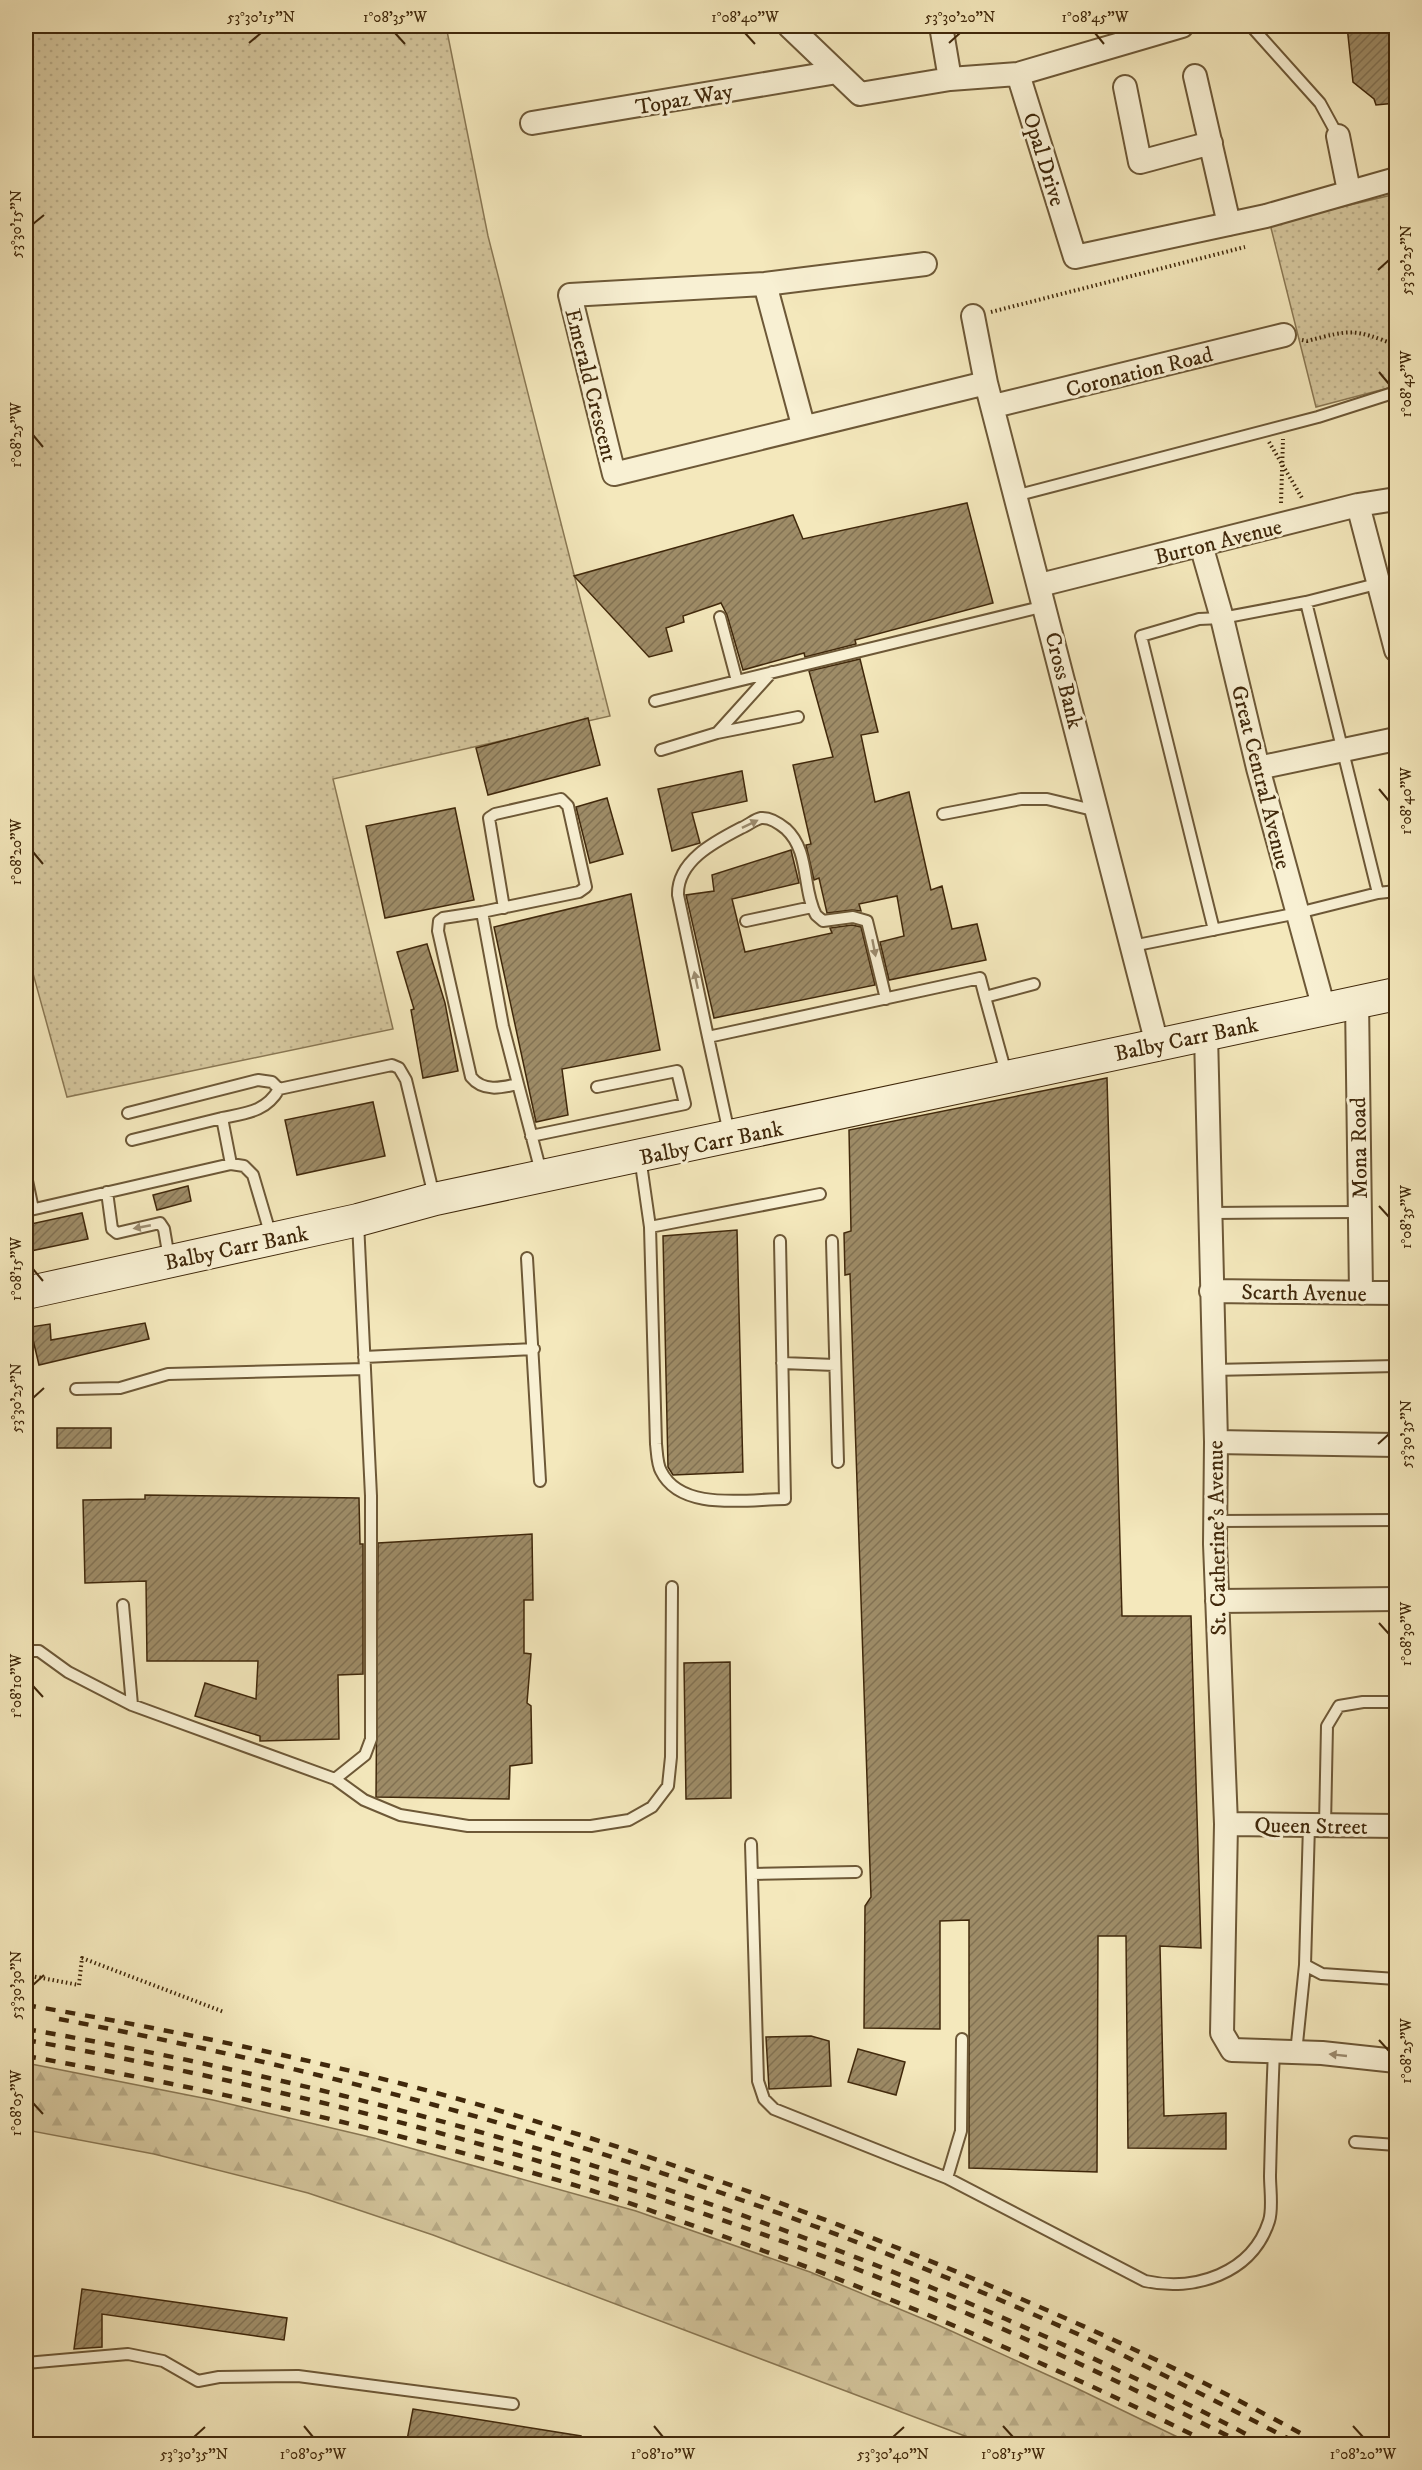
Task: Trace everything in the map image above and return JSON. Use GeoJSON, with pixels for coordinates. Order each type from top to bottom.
{"type":"FeatureCollection","features":[{"type":"Feature","properties":{"kind":"street"},"geometry":{"type":"LineString","coordinates":[[789,26],[860,94],[950,79],[1018,74],[1182,26]]}},
{"type":"Feature","properties":{"kind":"street"},"geometry":{"type":"LineString","coordinates":[[941,26],[950,79]]}},
{"type":"Feature","properties":{"kind":"street","name":"Topaz Way"},"geometry":{"type":"LineString","coordinates":[[532,123],[837,72]]}},
{"type":"Feature","properties":{"kind":"street","name":"Opal Drive"},"geometry":{"type":"LineString","coordinates":[[1018,74],[1075,257],[1266,216],[1349,190],[1396,179]]}},
{"type":"Feature","properties":{"kind":"street"},"geometry":{"type":"LineString","coordinates":[[1195,76],[1229,224]]}},
{"type":"Feature","properties":{"kind":"street"},"geometry":{"type":"LineString","coordinates":[[1125,87],[1140,162],[1211,143]]}},
{"type":"Feature","properties":{"kind":"street"},"geometry":{"type":"LineString","coordinates":[[1338,136],[1349,190]]}},
{"type":"Feature","properties":{"kind":"street","name":"Emerald Crescent"},"geometry":{"type":"LineString","coordinates":[[926,264],[765,284],[570,295],[614,474],[803,425],[986,383]]}},
{"type":"Feature","properties":{"kind":"street"},"geometry":{"type":"LineString","coordinates":[[765,284],[803,425]]}},
{"type":"Feature","properties":{"kind":"street","name":"Cross Bank"},"geometry":{"type":"LineString","coordinates":[[973,316],[986,383],[994,406],[1157,1044]]}},
{"type":"Feature","properties":{"kind":"street","name":"Coronation Road"},"geometry":{"type":"LineString","coordinates":[[994,406],[1284,335]]}},
{"type":"Feature","properties":{"kind":"street","name":"Burton Avenue"},"geometry":{"type":"LineString","coordinates":[[1043,596],[1201,545],[1358,505],[1396,499]]}},
{"type":"Feature","properties":{"kind":"street"},"geometry":{"type":"LineString","coordinates":[[1358,505],[1388,581],[1396,650]]}},
{"type":"Feature","properties":{"kind":"street","name":"Great Central Avenue"},"geometry":{"type":"LineString","coordinates":[[1201,545],[1222,618],[1258,768],[1324,1009]]}},
{"type":"Feature","properties":{"kind":"street"},"geometry":{"type":"LineString","coordinates":[[1258,768],[1396,739]]}},
{"type":"Feature","properties":{"kind":"street","name":"Balby Carr Bank"},"geometry":{"type":"LineString","coordinates":[[26,1293],[358,1220],[435,1199],[543,1178],[1396,994]]}},
{"type":"Feature","properties":{"kind":"street","name":"Mona Road"},"geometry":{"type":"LineString","coordinates":[[1357,1002],[1361,1293]]}},
{"type":"Feature","properties":{"kind":"street","name":"St. Catherine's Avenue"},"geometry":{"type":"LineString","coordinates":[[1206,1035],[1217,1600],[1226,1824],[1222,2032],[1224,2040],[1232,2050],[1285,2053]]}},
{"type":"Feature","properties":{"kind":"street","name":"Scarth Avenue"},"geometry":{"type":"LineString","coordinates":[[1211,1291],[1396,1293]]}},
{"type":"Feature","properties":{"kind":"street"},"geometry":{"type":"LineString","coordinates":[[1215,1442],[1396,1445]]}},
{"type":"Feature","properties":{"kind":"street"},"geometry":{"type":"LineString","coordinates":[[1217,1600],[1396,1599]]}},
{"type":"Feature","properties":{"kind":"street","name":"Queen Street"},"geometry":{"type":"LineString","coordinates":[[1226,1824],[1396,1826]]}},
{"type":"Feature","properties":{"kind":"street"},"geometry":{"type":"LineString","coordinates":[[1285,2053],[1322,2053],[1396,2061]]}},
{"type":"Feature","properties":{"kind":"lane"},"geometry":{"type":"LineString","coordinates":[[1251,26],[1320,103],[1338,136]]}},
{"type":"Feature","properties":{"kind":"lane"},"geometry":{"type":"LineString","coordinates":[[1016,496],[1283,426],[1396,392]]}},
{"type":"Feature","properties":{"kind":"lane"},"geometry":{"type":"LineString","coordinates":[[1214,930],[1141,636],[1199,619],[1222,618],[1306,602],[1388,581]]}},
{"type":"Feature","properties":{"kind":"lane"},"geometry":{"type":"LineString","coordinates":[[655,701],[772,672],[1043,596]]}},
{"type":"Feature","properties":{"kind":"lane"},"geometry":{"type":"LineString","coordinates":[[1306,602],[1378,892]]}},
{"type":"Feature","properties":{"kind":"lane"},"geometry":{"type":"LineString","coordinates":[[720,617],[737,681]]}},
{"type":"Feature","properties":{"kind":"lane"},"geometry":{"type":"LineString","coordinates":[[717,733],[772,672]]}},
{"type":"Feature","properties":{"kind":"lane"},"geometry":{"type":"LineString","coordinates":[[661,750],[717,733],[798,717]]}},
{"type":"Feature","properties":{"kind":"lane"},"geometry":{"type":"LineString","coordinates":[[504,908],[489,818],[495,814],[561,799],[568,806],[586,887],[579,892],[504,908],[443,918],[439,921],[438,931],[471,1077],[486,1087],[518,1084]]}},
{"type":"Feature","properties":{"kind":"lane"},"geometry":{"type":"LineString","coordinates":[[943,814],[1021,799],[1047,799],[1098,811]]}},
{"type":"Feature","properties":{"kind":"lane"},"geometry":{"type":"LineString","coordinates":[[730,1137],[678,895],[678,883],[688,865],[719,839],[762,818],[774,821],[795,840],[812,907],[824,921],[854,917],[867,921],[886,999]]}},
{"type":"Feature","properties":{"kind":"lane"},"geometry":{"type":"LineString","coordinates":[[1132,945],[1298,914],[1378,892],[1396,891]]}},
{"type":"Feature","properties":{"kind":"lane"},"geometry":{"type":"LineString","coordinates":[[746,921],[812,907]]}},
{"type":"Feature","properties":{"kind":"lane"},"geometry":{"type":"LineString","coordinates":[[482,912],[503,1026],[543,1178]]}},
{"type":"Feature","properties":{"kind":"lane"},"geometry":{"type":"LineString","coordinates":[[708,1037],[981,978],[1007,1077]]}},
{"type":"Feature","properties":{"kind":"lane"},"geometry":{"type":"LineString","coordinates":[[985,997],[1035,984]]}},
{"type":"Feature","properties":{"kind":"lane"},"geometry":{"type":"LineString","coordinates":[[132,1140],[260,1110],[273,1100],[279,1089],[392,1065],[399,1068],[406,1080],[435,1199]]}},
{"type":"Feature","properties":{"kind":"lane"},"geometry":{"type":"LineString","coordinates":[[531,1136],[685,1104],[677,1071],[597,1088]]}},
{"type":"Feature","properties":{"kind":"lane"},"geometry":{"type":"LineString","coordinates":[[128,1113],[258,1080],[272,1082],[279,1089]]}},
{"type":"Feature","properties":{"kind":"lane"},"geometry":{"type":"LineString","coordinates":[[222,1118],[231,1164]]}},
{"type":"Feature","properties":{"kind":"lane"},"geometry":{"type":"LineString","coordinates":[[640,1157],[650,1227],[656,1444],[660,1470],[671,1485],[686,1494],[702,1499],[785,1499],[780,1241]]}},
{"type":"Feature","properties":{"kind":"lane"},"geometry":{"type":"LineString","coordinates":[[26,1176],[29,1210],[231,1164],[244,1166],[253,1175],[273,1239]]}},
{"type":"Feature","properties":{"kind":"lane"},"geometry":{"type":"LineString","coordinates":[[106,1192],[112,1229],[117,1233],[160,1223],[164,1229],[169,1261]]}},
{"type":"Feature","properties":{"kind":"lane"},"geometry":{"type":"LineString","coordinates":[[650,1227],[820,1194]]}},
{"type":"Feature","properties":{"kind":"lane"},"geometry":{"type":"LineString","coordinates":[[1211,1213],[1359,1212]]}},
{"type":"Feature","properties":{"kind":"lane"},"geometry":{"type":"LineString","coordinates":[[336,1779],[365,1755],[371,1739],[371,1496],[358,1220]]}},
{"type":"Feature","properties":{"kind":"lane"},"geometry":{"type":"LineString","coordinates":[[832,1241],[838,1462]]}},
{"type":"Feature","properties":{"kind":"lane"},"geometry":{"type":"LineString","coordinates":[[527,1258],[540,1481]]}},
{"type":"Feature","properties":{"kind":"lane"},"geometry":{"type":"LineString","coordinates":[[364,1357],[534,1349]]}},
{"type":"Feature","properties":{"kind":"lane"},"geometry":{"type":"LineString","coordinates":[[782,1363],[835,1365]]}},
{"type":"Feature","properties":{"kind":"lane"},"geometry":{"type":"LineString","coordinates":[[1212,1370],[1396,1366]]}},
{"type":"Feature","properties":{"kind":"lane"},"geometry":{"type":"LineString","coordinates":[[76,1389],[120,1388],[168,1374],[365,1370]]}},
{"type":"Feature","properties":{"kind":"lane"},"geometry":{"type":"LineString","coordinates":[[1215,1521],[1396,1520]]}},
{"type":"Feature","properties":{"kind":"lane"},"geometry":{"type":"LineString","coordinates":[[26,1650],[39,1651],[68,1672],[132,1705],[336,1779],[364,1800],[400,1815],[468,1826],[591,1827],[629,1820],[652,1807],[668,1786],[671,1757],[672,1587]]}},
{"type":"Feature","properties":{"kind":"lane"},"geometry":{"type":"LineString","coordinates":[[123,1605],[132,1705]]}},
{"type":"Feature","properties":{"kind":"lane"},"geometry":{"type":"LineString","coordinates":[[751,1844],[758,2081],[765,2098],[774,2109],[947,2178],[1145,2281],[1169,2286],[1201,2282],[1230,2270],[1246,2256],[1254,2248],[1269,2221],[1285,2053],[1305,1965],[1327,1726],[1339,1706],[1363,1702],[1396,1702]]}},
{"type":"Feature","properties":{"kind":"lane"},"geometry":{"type":"LineString","coordinates":[[752,1874],[856,1872]]}},
{"type":"Feature","properties":{"kind":"lane"},"geometry":{"type":"LineString","coordinates":[[1305,1965],[1322,1974],[1396,1979]]}},
{"type":"Feature","properties":{"kind":"lane"},"geometry":{"type":"LineString","coordinates":[[947,2178],[961,2131],[962,2039]]}},
{"type":"Feature","properties":{"kind":"lane"},"geometry":{"type":"LineString","coordinates":[[1355,2142],[1396,2145]]}},
{"type":"Feature","properties":{"kind":"lane"},"geometry":{"type":"LineString","coordinates":[[26,2363],[128,2354],[163,2361],[198,2381],[219,2377],[298,2376],[513,2404]]}},
{"type":"Feature","properties":{"kind":"path"},"geometry":{"type":"LineString","coordinates":[[973,316],[1245,248]]}},
{"type":"Feature","properties":{"kind":"path"},"geometry":{"type":"LineString","coordinates":[[1284,335],[1307,341],[1356,331],[1373,334],[1396,345]]}},
{"type":"Feature","properties":{"kind":"path"},"geometry":{"type":"LineString","coordinates":[[1281,525],[1283,426]]}},
{"type":"Feature","properties":{"kind":"path"},"geometry":{"type":"LineString","coordinates":[[1263,431],[1313,517]]}},
{"type":"Feature","properties":{"kind":"path"},"geometry":{"type":"LineString","coordinates":[[26,1975],[79,1985],[82,1958],[224,2012]]}},
{"type":"Feature","properties":{"kind":"green space"},"geometry":{"type":"Polygon","coordinates":[[[26,26],[446,26],[488,236],[610,716],[333,779],[393,1029],[67,1097],[26,948],[26,26]]]}},
{"type":"Feature","properties":{"kind":"green space"},"geometry":{"type":"Polygon","coordinates":[[[1396,194],[1396,386],[1316,407],[1270,224],[1396,194]]]}},
{"type":"Feature","properties":{"kind":"green space"},"geometry":{"type":"Polygon","coordinates":[[[26,2063],[213,2100],[374,2138],[636,2211],[810,2272],[938,2325],[1192,2444],[986,2444],[433,2235],[308,2193],[154,2154],[26,2130],[26,2063]]]}},
{"type":"Feature","properties":{"kind":"building"},"geometry":{"type":"Polygon","coordinates":[[[1347,26],[1396,26],[1396,103],[1376,105],[1374,99],[1353,82],[1347,26]]]}},
{"type":"Feature","properties":{"kind":"building"},"geometry":{"type":"Polygon","coordinates":[[[967,503],[993,603],[855,640],[856,644],[805,657],[804,653],[743,670],[727,615],[721,603],[683,616],[684,622],[666,628],[672,651],[649,657],[574,576],[793,515],[803,539],[967,503]]]}},
{"type":"Feature","properties":{"kind":"building"},"geometry":{"type":"Polygon","coordinates":[[[860,659],[878,732],[861,735],[875,802],[909,792],[931,890],[942,886],[952,929],[977,924],[986,960],[889,980],[880,942],[904,936],[897,896],[859,904],[861,911],[827,913],[819,878],[814,880],[806,845],[811,844],[793,765],[833,757],[809,671],[860,659]]]}},
{"type":"Feature","properties":{"kind":"building"},"geometry":{"type":"Polygon","coordinates":[[[588,718],[600,765],[488,795],[476,748],[588,718]]]}},
{"type":"Feature","properties":{"kind":"building"},"geometry":{"type":"Polygon","coordinates":[[[742,771],[747,801],[692,813],[700,843],[672,851],[658,789],[742,771]]]}},
{"type":"Feature","properties":{"kind":"building"},"geometry":{"type":"Polygon","coordinates":[[[607,798],[623,854],[590,863],[576,807],[607,798]]]}},
{"type":"Feature","properties":{"kind":"building"},"geometry":{"type":"Polygon","coordinates":[[[455,808],[474,900],[385,918],[366,826],[455,808]]]}},
{"type":"Feature","properties":{"kind":"building"},"geometry":{"type":"Polygon","coordinates":[[[791,850],[799,883],[732,899],[745,952],[832,933],[830,928],[852,925],[861,927],[875,985],[714,1018],[686,895],[714,891],[712,875],[791,850]]]}},
{"type":"Feature","properties":{"kind":"building"},"geometry":{"type":"Polygon","coordinates":[[[631,894],[660,1050],[562,1069],[568,1115],[536,1122],[494,927],[631,894]]]}},
{"type":"Feature","properties":{"kind":"building"},"geometry":{"type":"Polygon","coordinates":[[[427,944],[445,1003],[458,1071],[423,1078],[411,1010],[414,1009],[397,952],[427,944]]]}},
{"type":"Feature","properties":{"kind":"building"},"geometry":{"type":"Polygon","coordinates":[[[1107,1078],[1122,1616],[1191,1616],[1201,1948],[1160,1946],[1164,2116],[1226,2113],[1226,2149],[1128,2148],[1126,1936],[1098,1936],[1097,2172],[969,2168],[969,1920],[940,1921],[940,2029],[864,2028],[865,1906],[871,1897],[850,1274],[845,1275],[844,1233],[851,1231],[849,1130],[1107,1078]]]}},
{"type":"Feature","properties":{"kind":"building"},"geometry":{"type":"Polygon","coordinates":[[[373,1102],[385,1156],[297,1175],[285,1120],[373,1102]]]}},
{"type":"Feature","properties":{"kind":"building"},"geometry":{"type":"Polygon","coordinates":[[[188,1186],[191,1201],[157,1210],[153,1195],[188,1186]]]}},
{"type":"Feature","properties":{"kind":"building"},"geometry":{"type":"Polygon","coordinates":[[[82,1213],[88,1239],[26,1252],[26,1225],[82,1213]]]}},
{"type":"Feature","properties":{"kind":"building"},"geometry":{"type":"Polygon","coordinates":[[[737,1230],[743,1472],[673,1475],[668,1467],[663,1236],[737,1230]]]}},
{"type":"Feature","properties":{"kind":"building"},"geometry":{"type":"Polygon","coordinates":[[[145,1323],[149,1339],[39,1365],[30,1327],[50,1324],[51,1340],[145,1323]]]}},
{"type":"Feature","properties":{"kind":"building"},"geometry":{"type":"Polygon","coordinates":[[[57,1428],[111,1428],[111,1448],[57,1448],[57,1428]]]}},
{"type":"Feature","properties":{"kind":"building"},"geometry":{"type":"Polygon","coordinates":[[[145,1495],[359,1498],[360,1544],[363,1544],[363,1674],[338,1675],[339,1739],[260,1741],[260,1736],[195,1716],[205,1683],[256,1699],[258,1661],[147,1661],[146,1581],[85,1583],[83,1500],[145,1499],[145,1495]]]}},
{"type":"Feature","properties":{"kind":"building"},"geometry":{"type":"Polygon","coordinates":[[[532,1534],[533,1600],[524,1600],[524,1653],[531,1654],[527,1703],[531,1706],[532,1763],[510,1766],[509,1799],[376,1797],[378,1543],[532,1534]]]}},
{"type":"Feature","properties":{"kind":"building"},"geometry":{"type":"Polygon","coordinates":[[[730,1662],[731,1798],[686,1799],[684,1663],[730,1662]]]}},
{"type":"Feature","properties":{"kind":"building"},"geometry":{"type":"Polygon","coordinates":[[[811,2036],[829,2041],[831,2086],[769,2089],[766,2037],[811,2036]]]}},
{"type":"Feature","properties":{"kind":"building"},"geometry":{"type":"Polygon","coordinates":[[[858,2049],[905,2062],[896,2095],[848,2082],[858,2049]]]}},
{"type":"Feature","properties":{"kind":"building"},"geometry":{"type":"Polygon","coordinates":[[[82,2289],[287,2318],[284,2340],[102,2314],[102,2347],[74,2349],[82,2289]]]}},
{"type":"Feature","properties":{"kind":"building"},"geometry":{"type":"Polygon","coordinates":[[[413,2409],[581,2436],[580,2445],[406,2445],[413,2409]]]}},
{"type":"Feature","properties":{"kind":"railway"},"geometry":{"type":"LineString","coordinates":[[26,2005],[204,2038],[381,2078],[665,2162],[831,2222],[1037,2306],[1180,2371],[1320,2444]]}},
{"type":"Feature","properties":{"kind":"railway"},"geometry":{"type":"LineString","coordinates":[[59,2019],[311,2073],[436,2105],[683,2180],[804,2222],[1044,2319],[1141,2364],[1299,2444]]}},
{"type":"Feature","properties":{"kind":"railway"},"geometry":{"type":"LineString","coordinates":[[26,2029],[187,2060],[347,2097],[505,2139],[662,2188],[817,2242],[969,2303],[1119,2370],[1265,2444]]}},
{"type":"Feature","properties":{"kind":"railway"},"geometry":{"type":"LineString","coordinates":[[26,2040],[136,2061],[354,2110],[569,2170],[675,2204],[885,2280],[977,2318],[1022,2337],[1244,2444]]}},
{"type":"Feature","properties":{"kind":"railway"},"geometry":{"type":"LineString","coordinates":[[26,2056],[284,2108],[413,2140],[588,2190],[792,2262],[914,2309],[1094,2387],[1211,2444]]}}]}
